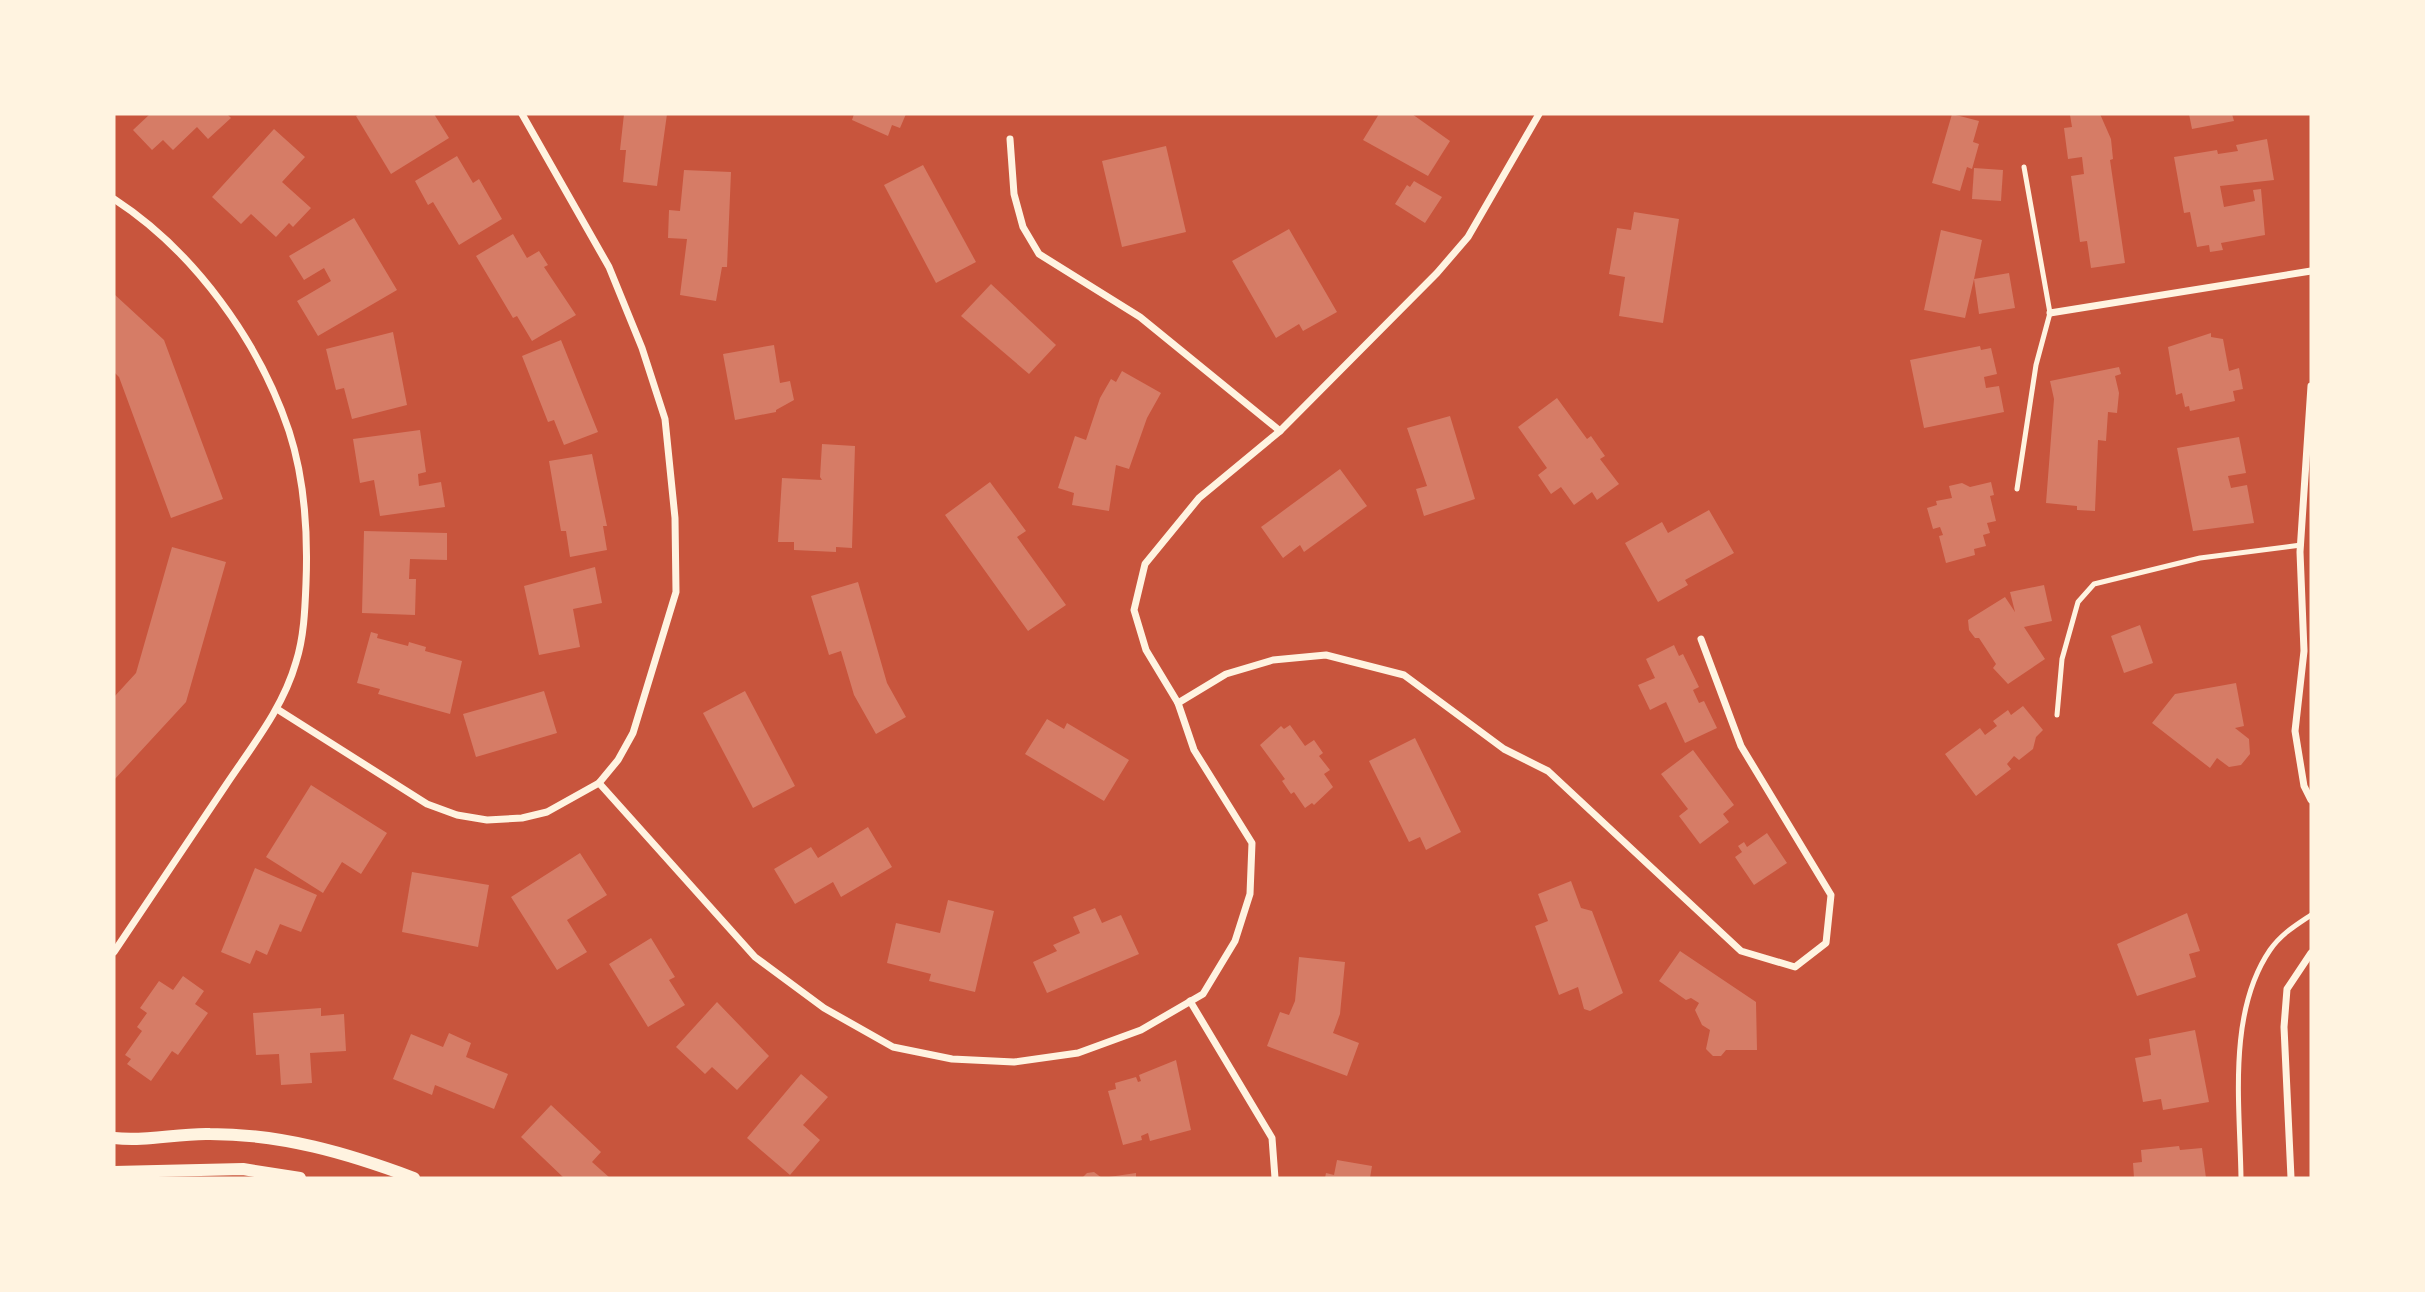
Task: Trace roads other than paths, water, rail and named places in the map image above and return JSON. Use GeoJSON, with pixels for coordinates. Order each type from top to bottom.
{"type":"FeatureCollection","features":[{"type":"Feature","properties":{"kind":"street"},"geometry":{"type":"LineString","coordinates":[[277,709],[427,804],[457,815],[487,820],[522,818],[547,812],[599,783],[618,760],[632,733],[676,592],[675,518],[665,419],[642,348],[609,267],[522,114]]}},
{"type":"Feature","properties":{"kind":"street"},"geometry":{"type":"LineString","coordinates":[[599,783],[755,957],[824,1008],[893,1047],[951,1059],[1014,1062],[1078,1053],[1141,1030],[1203,994],[1236,941],[1250,894],[1251,843],[1194,750],[1178,703],[1146,650],[1133,610],[1145,564],[1199,498],[1280,431],[1398,315],[1468,237],[1539,114]]}},
{"type":"Feature","properties":{"kind":"street"},"geometry":{"type":"LineString","coordinates":[[1010,139],[1014,194],[1023,228],[1039,254],[1140,317],[1280,431]]}},
{"type":"Feature","properties":{"kind":"street"},"geometry":{"type":"LineString","coordinates":[[114,199],[171,243],[206,284],[256,356],[289,432],[303,495],[307,550],[304,612],[297,661],[277,709],[114,952]]}},
{"type":"Feature","properties":{"kind":"street"},"geometry":{"type":"LineString","coordinates":[[2050,313],[2311,271]]}},
{"type":"Feature","properties":{"kind":"street"},"geometry":{"type":"LineString","coordinates":[[2311,386],[2301,545],[2304,652],[2295,731],[2304,786],[2311,800]]}},
{"type":"Feature","properties":{"kind":"street"},"geometry":{"type":"LineString","coordinates":[[1178,703],[1226,674],[1273,660],[1326,655],[1404,675],[1504,749],[1548,771],[1741,951],[1795,967],[1826,943],[1831,895],[1741,746],[1701,639]]}},
{"type":"Feature","properties":{"kind":"street"},"geometry":{"type":"LineString","coordinates":[[2291,1178],[2285,1014],[2287,989],[2311,953]]}},
{"type":"Feature","properties":{"kind":"street"},"geometry":{"type":"LineString","coordinates":[[1191,1001],[1272,1138],[1275,1178]]}},
{"type":"Feature","properties":{"kind":"street"},"geometry":{"type":"LineString","coordinates":[[114,1138],[136,1141],[207,1133],[270,1136],[349,1154],[414,1178]]}},
{"type":"Feature","properties":{"kind":"street"},"geometry":{"type":"LineString","coordinates":[[114,1172],[243,1169],[300,1178]]}},
{"type":"Feature","properties":{"kind":"lane"},"geometry":{"type":"LineString","coordinates":[[2017,489],[2036,365],[2050,313],[2024,167]]}},
{"type":"Feature","properties":{"kind":"lane"},"geometry":{"type":"LineString","coordinates":[[2057,715],[2062,659],[2078,601],[2094,584],[2164,566],[2301,545]]}},
{"type":"Feature","properties":{"kind":"lane"},"geometry":{"type":"LineString","coordinates":[[2241,1178],[2242,1036],[2252,986],[2270,950],[2286,932],[2311,915]]}}]}
